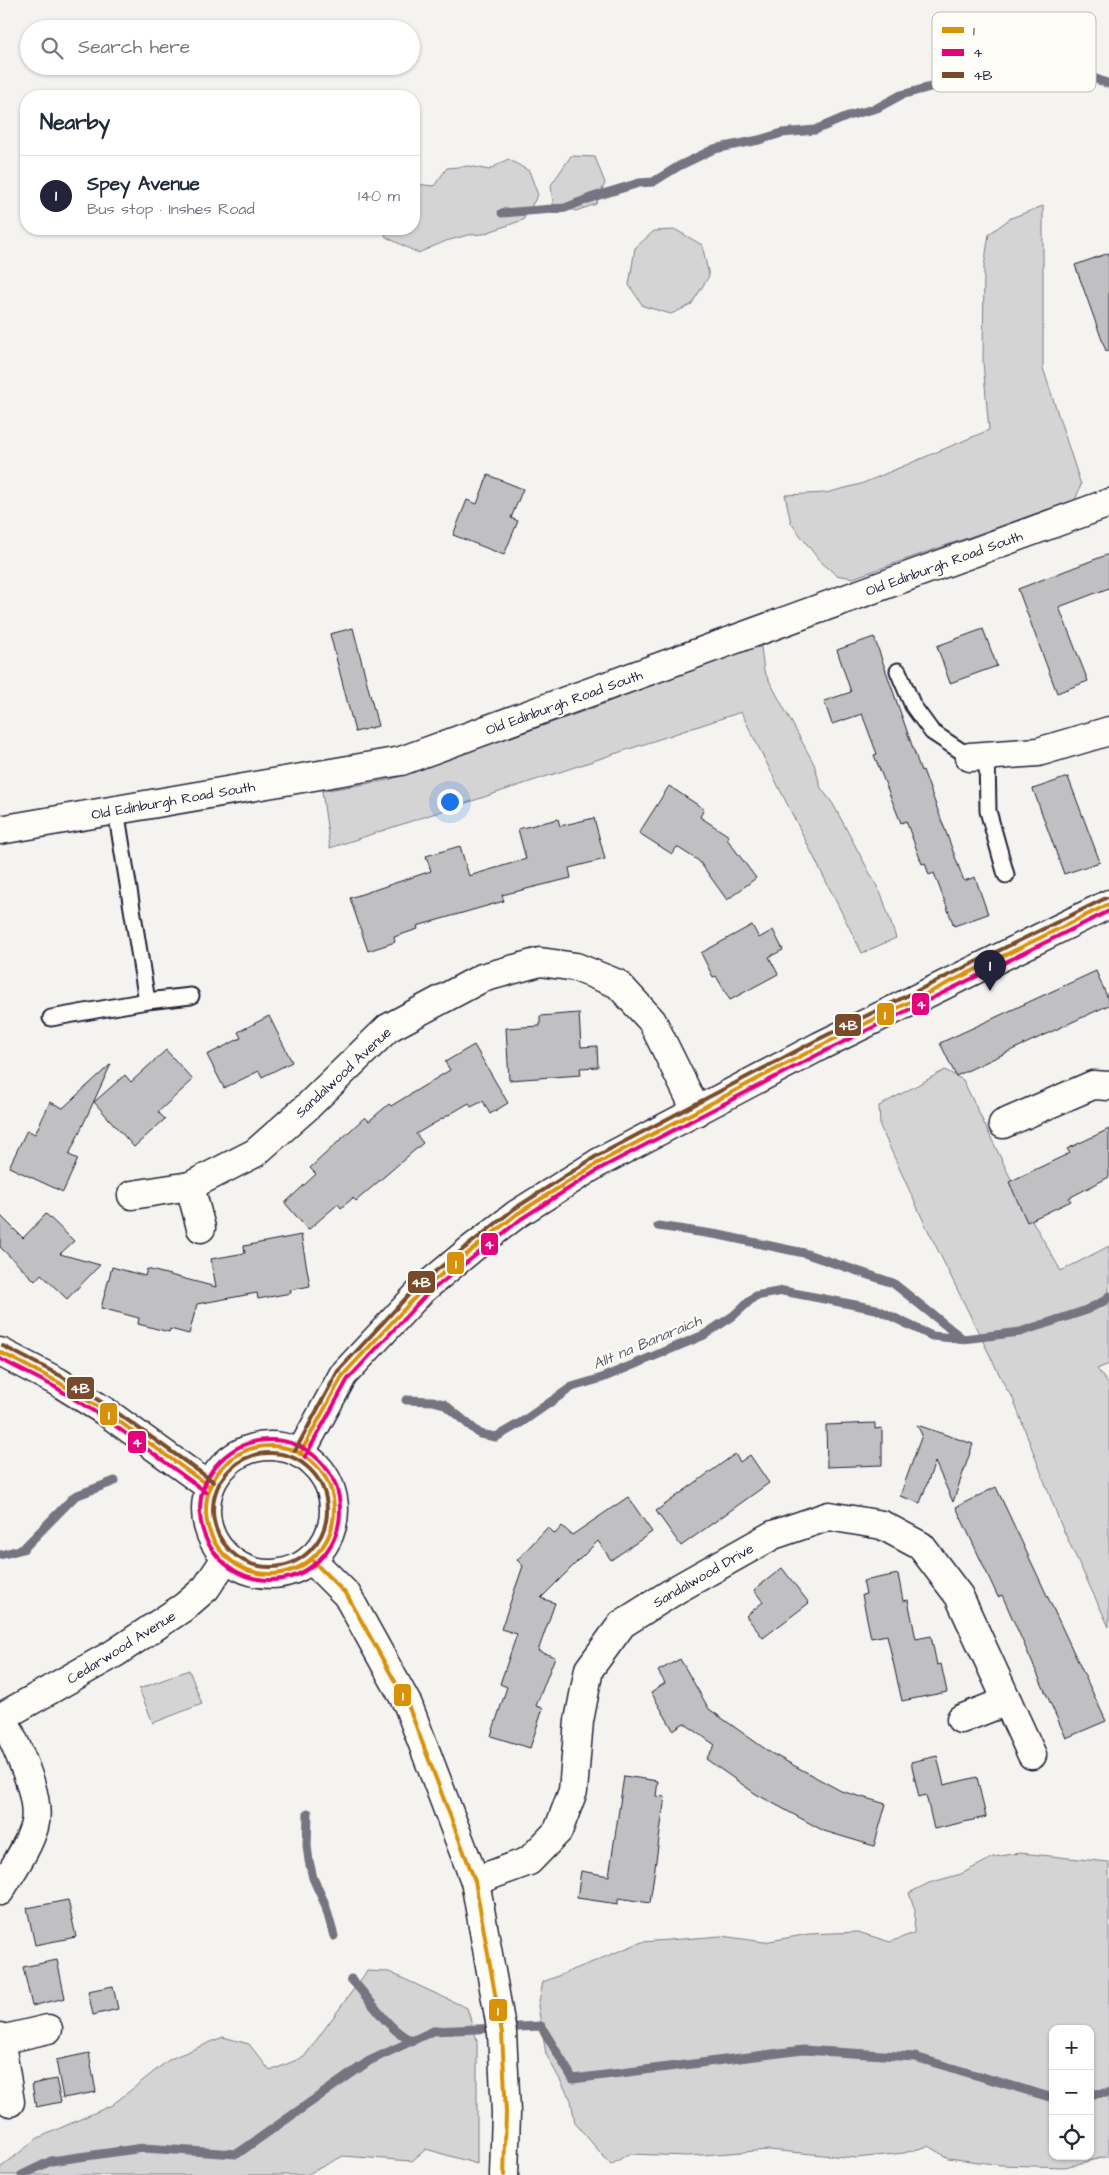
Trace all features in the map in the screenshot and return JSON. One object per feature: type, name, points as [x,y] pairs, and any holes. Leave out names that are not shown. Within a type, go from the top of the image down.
[{"type":"street","name":"Old Edinburgh Road South","points":[[0,830],[401,761],[1109,504]]},
{"type":"street","points":[[979,756],[1038,752],[1109,730]]},
{"type":"street","points":[[300,1454],[343,1375],[422,1290],[517,1214],[598,1163],[820,1046],[1109,904]]},
{"type":"street","name":"Sandalwood Avenue","points":[[132,1195],[190,1186],[255,1153],[388,1028],[482,978],[540,962],[576,967],[618,984],[652,1021],[697,1112]]},
{"type":"street","points":[[1003,1124],[1093,1085],[1109,1086]]},
{"type":"street","points":[[190,1186],[201,1228]]},
{"type":"street","points":[[0,1352],[58,1382],[106,1412],[210,1487]]},
{"type":"street","points":[[258,1447],[280,1447],[300,1454],[317,1466],[328,1483],[334,1504],[332,1524],[325,1543],[312,1559],[296,1569],[278,1574],[260,1574],[242,1568],[226,1558],[214,1543],[207,1525],[206,1506],[210,1487],[221,1469],[238,1455],[258,1447]]},
{"type":"street","name":"Sandalwood Drive","points":[[475,1880],[529,1861],[558,1832],[573,1791],[579,1721],[589,1670],[622,1624],[679,1588],[773,1535],[829,1516],[882,1524],[921,1546],[959,1596],[1032,1755]]},
{"type":"street","name":"Cedarwood Avenue","points":[[2,1718],[115,1653],[184,1608],[206,1588],[226,1558]]},
{"type":"street","points":[[312,1559],[348,1595],[408,1705],[475,1880],[502,2033],[506,2113],[504,2175]]},
{"type":"street","points":[[961,1720],[1007,1700]]},
{"type":"street","points":[[0,1891],[24,1853],[35,1825],[30,1777],[2,1718]]},
{"type":"street","points":[[10,2102],[0,2038],[48,2029]]},
{"type":"lane","points":[[898,671],[912,706],[932,732],[979,756],[988,811],[1006,876]]},
{"type":"lane","points":[[116,810],[147,1001]]},
{"type":"lane","points":[[51,1018],[147,1001],[191,996]]},
{"type":"shaded area","points":[[571,156],[595,157],[605,183],[596,204],[576,211],[553,204],[551,185]]},
{"type":"shaded area","points":[[508,159],[529,171],[538,195],[523,220],[483,234],[468,235],[446,241],[418,253],[386,237],[386,235],[420,235],[420,185],[434,186],[447,168],[469,166],[489,170]]},
{"type":"shaded area","points":[[1043,206],[1043,368],[1081,485],[1075,500],[853,578],[836,575],[819,560],[791,523],[785,495],[826,493],[861,484],[989,430],[983,362],[984,267],[989,234],[1011,218]]},
{"type":"shaded area","points":[[676,230],[702,245],[709,276],[691,305],[671,314],[643,306],[629,285],[635,248],[654,231]]},
{"type":"shaded area","points":[[746,647],[761,647],[764,671],[814,764],[821,788],[833,804],[882,896],[896,938],[862,953],[741,712],[330,848],[322,791],[389,780],[593,708]]},
{"type":"shaded area","points":[[945,1070],[963,1080],[1025,1208],[1061,1271],[1109,1246],[1109,1364],[1097,1369],[1109,1385],[1109,1627],[1061,1525],[1012,1396],[1007,1390],[923,1220],[880,1126],[879,1106]]},
{"type":"shaded area","points":[[189,1670],[202,1704],[153,1723],[139,1689]]},
{"type":"shaded area","points":[[1020,1853],[1109,1862],[1109,2156],[1094,2160],[1094,2025],[1049,2025],[1049,2160],[1093,2160],[1065,2167],[1001,2165],[948,2158],[928,2146],[904,2153],[856,2158],[769,2150],[689,2156],[628,2154],[611,2165],[575,2123],[571,2100],[546,2054],[538,2006],[543,1982],[642,1942],[722,1936],[764,1942],[809,1934],[858,1932],[890,1942],[914,1933],[915,1910],[909,1893],[929,1883],[961,1874],[994,1857]]},
{"type":"shaded area","points":[[367,1971],[389,1972],[467,2008],[477,2040],[477,2164],[426,2149],[412,2161],[343,2156],[306,2175],[0,2175],[0,2168],[38,2138],[112,2105],[170,2059],[223,2037],[249,2044],[270,2071],[304,2057]]},
{"type":"building","points":[[1109,253],[1109,350],[1106,351],[1075,265]]},
{"type":"building","points":[[488,475],[523,489],[511,518],[518,521],[504,555],[453,535],[467,500],[477,504]]},
{"type":"building","points":[[1109,554],[1109,588],[1059,607],[1088,681],[1057,693],[1018,589]]},
{"type":"building","points":[[353,628],[378,726],[355,732],[330,634]]},
{"type":"building","points":[[983,629],[997,666],[950,683],[937,646]]},
{"type":"building","points":[[874,637],[921,771],[923,770],[964,881],[975,877],[988,914],[954,926],[934,873],[929,875],[925,863],[922,864],[906,821],[901,823],[874,755],[877,754],[862,714],[832,724],[824,701],[851,692],[837,650]]},
{"type":"building","points":[[1068,777],[1100,862],[1064,874],[1033,789]]},
{"type":"building","points":[[669,786],[704,809],[700,817],[729,836],[727,839],[756,878],[727,900],[699,861],[677,847],[672,854],[639,833]]},
{"type":"building","points":[[594,818],[605,859],[569,868],[571,878],[502,895],[504,901],[417,926],[418,929],[394,937],[395,942],[368,951],[350,898],[431,871],[426,856],[460,846],[469,876],[526,859],[518,829],[558,819],[560,826]]},
{"type":"building","points":[[752,925],[759,938],[773,930],[783,950],[769,957],[778,974],[730,1000],[716,976],[713,977],[701,953]]},
{"type":"building","points":[[1096,971],[1109,1005],[956,1076],[940,1043]]},
{"type":"building","points":[[579,1013],[581,1047],[597,1046],[598,1067],[580,1068],[581,1075],[509,1080],[506,1028],[540,1026],[540,1016]]},
{"type":"building","points":[[269,1016],[292,1062],[262,1077],[259,1071],[224,1088],[207,1055],[241,1038],[238,1032]]},
{"type":"building","points":[[474,1045],[508,1103],[490,1114],[483,1101],[471,1107],[469,1103],[416,1134],[423,1143],[356,1201],[353,1198],[341,1208],[338,1204],[308,1230],[285,1203],[316,1174],[310,1168],[365,1117],[369,1121],[389,1104],[391,1106],[450,1070],[445,1062]]},
{"type":"building","points":[[166,1050],[193,1080],[158,1112],[165,1119],[134,1147],[94,1102],[125,1075],[131,1082]]},
{"type":"building","points":[[111,1064],[69,1155],[78,1159],[63,1192],[9,1167],[27,1130],[35,1134],[50,1102],[63,1108]]},
{"type":"building","points":[[1109,1129],[1109,1177],[1069,1198],[1071,1201],[1027,1222],[1009,1182],[1070,1153],[1067,1149]]},
{"type":"building","points":[[46,1214],[74,1241],[60,1254],[100,1265],[67,1299],[41,1274],[35,1281],[0,1247],[0,1215],[23,1238]]},
{"type":"building","points":[[301,1235],[310,1286],[290,1290],[291,1293],[258,1299],[257,1293],[197,1304],[189,1334],[170,1329],[169,1332],[138,1324],[139,1318],[101,1308],[112,1267],[145,1276],[147,1269],[216,1287],[211,1259],[245,1253],[244,1246]]},
{"type":"building","points":[[875,1423],[875,1429],[882,1428],[882,1465],[827,1467],[826,1425]]},
{"type":"building","points":[[917,1425],[973,1444],[953,1502],[935,1462],[920,1503],[900,1496],[922,1435]]},
{"type":"building","points":[[735,1454],[740,1462],[750,1455],[769,1483],[681,1546],[656,1511]]},
{"type":"building","points":[[996,1487],[1106,1721],[1066,1738],[1002,1595],[998,1597],[956,1507]]},
{"type":"building","points":[[628,1497],[652,1532],[611,1560],[598,1541],[541,1598],[555,1603],[538,1651],[555,1657],[536,1706],[543,1708],[530,1748],[491,1736],[507,1687],[500,1684],[517,1634],[501,1629],[523,1566],[517,1560],[548,1527],[555,1534],[562,1526],[572,1535]]},
{"type":"building","points":[[782,1568],[809,1603],[763,1638],[746,1616],[763,1602],[754,1590]]},
{"type":"building","points":[[898,1574],[903,1601],[908,1600],[916,1639],[931,1636],[937,1665],[941,1664],[947,1692],[902,1701],[887,1635],[871,1638],[862,1595],[866,1594],[863,1581]]},
{"type":"building","points":[[680,1659],[709,1709],[771,1753],[841,1791],[886,1804],[874,1846],[824,1831],[756,1794],[706,1759],[715,1745],[684,1723],[673,1730],[651,1692],[665,1683],[658,1671]]},
{"type":"building","points":[[937,1756],[944,1785],[977,1777],[986,1817],[934,1829],[926,1795],[919,1797],[911,1762]]},
{"type":"building","points":[[624,1776],[658,1781],[656,1796],[665,1797],[650,1903],[618,1898],[618,1904],[577,1898],[581,1871],[609,1876]]},
{"type":"building","points":[[68,1900],[76,1937],[35,1945],[27,1908]]},
{"type":"building","points":[[57,1960],[65,1998],[32,2006],[23,1967]]},
{"type":"building","points":[[113,1986],[118,2009],[93,2015],[88,1991]]},
{"type":"building","points":[[89,2053],[96,2092],[63,2098],[56,2060]]},
{"type":"building","points":[[56,2079],[61,2102],[36,2107],[32,2084]]},
{"type":"waterway","points":[[1096,79],[1109,84]]},
{"type":"waterway","points":[[502,213],[565,208],[639,183],[653,182],[679,166],[714,149],[759,140],[782,133],[815,130],[848,116],[877,108],[901,95],[932,87]]},
{"type":"waterway","points":[[658,1226],[719,1235],[804,1253],[893,1283],[963,1339]]},
{"type":"waterway","name":"Allt na Banaraich","points":[[406,1400],[433,1401],[444,1404],[480,1434],[496,1437],[522,1422],[572,1387],[602,1378],[704,1335],[733,1316],[755,1296],[783,1291],[876,1309],[932,1336],[963,1339],[1020,1332],[1084,1311],[1106,1300],[1109,1296]]},
{"type":"waterway","name":"Allt na Banaraich","points":[[0,1555],[23,1549],[75,1496],[115,1481]]},
{"type":"waterway","points":[[308,1813],[307,1846],[309,1861],[313,1878],[325,1904],[334,1936]]},
{"type":"waterway","points":[[351,1979],[394,2029],[412,2041]]},
{"type":"waterway","points":[[22,2175],[51,2161],[143,2148],[237,2154],[369,2061],[433,2031],[541,2026],[573,2079],[803,2050],[915,2057],[1049,2097]]},
{"type":"waterway","points":[[1094,2094],[1109,2093]]},
{"type":"transit line","name":"4B","points":[[295,1451],[338,1371],[418,1285],[514,1209],[595,1157],[817,1040],[1106,898]]},
{"type":"transit line","name":"1","points":[[300,1454],[343,1375],[422,1290],[517,1214],[598,1163],[820,1046],[1109,904]]},
{"type":"transit line","name":"4","points":[[305,1457],[348,1379],[426,1295],[521,1219],[601,1168],[823,1052],[1109,911]]},
{"type":"transit line","name":"4B","points":[[3,1346],[61,1376],[109,1407],[214,1482]]},
{"type":"transit line","name":"1","points":[[0,1352],[58,1382],[106,1412],[210,1487]]},
{"type":"transit line","name":"4","points":[[0,1359],[55,1387],[103,1417],[206,1492]]},
{"type":"transit line","name":"4","points":[[270,1440],[284,1441],[297,1445],[319,1461],[335,1483],[339,1496],[340,1510],[339,1524],[335,1537],[319,1559],[297,1575],[284,1579],[270,1580],[256,1579],[243,1575],[221,1559],[205,1537],[201,1524],[200,1510],[201,1496],[205,1483],[221,1461],[243,1445],[256,1441],[270,1440]]},
{"type":"transit line","name":"1","points":[[270,1446],[294,1451],[315,1465],[329,1486],[334,1510],[329,1534],[315,1555],[294,1569],[270,1574],[246,1569],[225,1555],[211,1534],[206,1510],[211,1486],[225,1465],[246,1451],[270,1446]]},
{"type":"transit line","name":"4B","points":[[270,1453],[292,1457],[311,1469],[323,1488],[327,1510],[323,1532],[311,1551],[292,1563],[270,1567],[248,1563],[229,1551],[217,1532],[213,1510],[217,1488],[229,1469],[248,1457],[270,1453]]},
{"type":"transit line","name":"1","points":[[311,1559],[347,1595],[408,1705],[475,1881],[502,2033],[506,2113],[504,2175]]},
{"type":"place","name":"Spey Avenue","points":[[990,991]]}]
